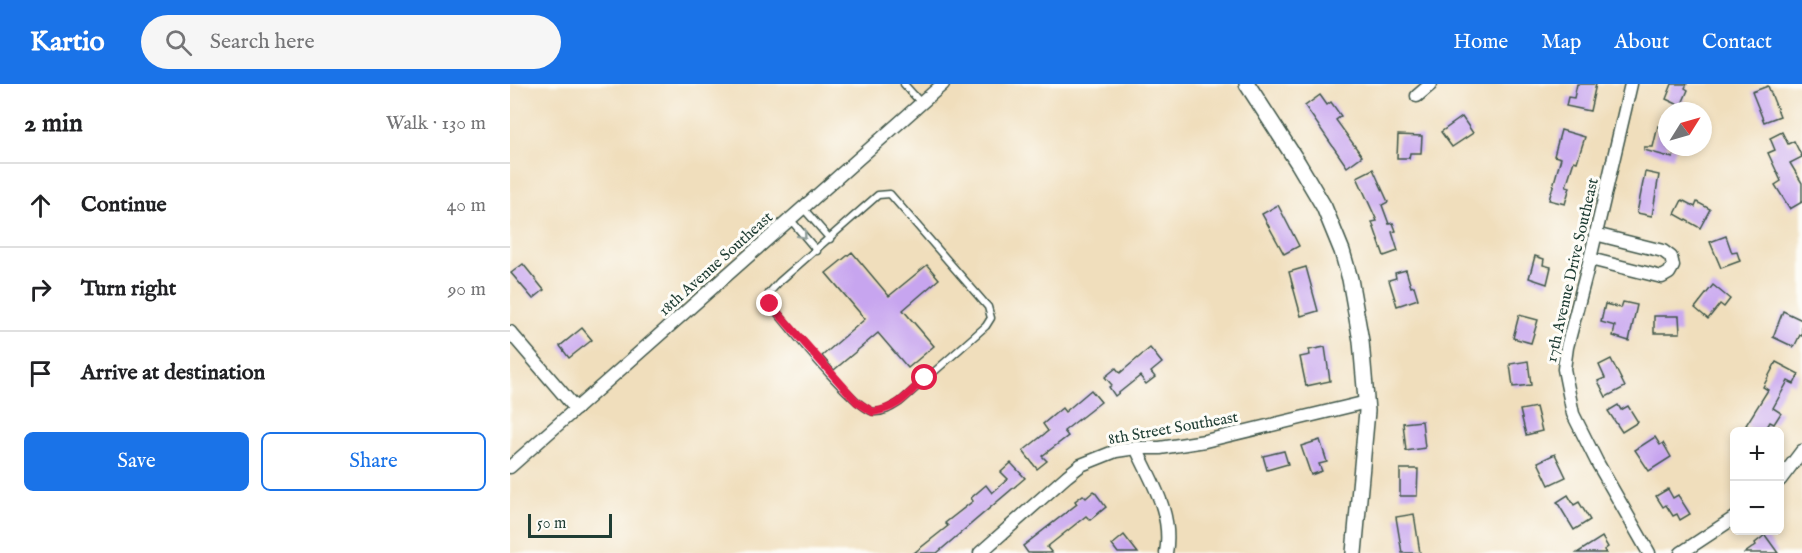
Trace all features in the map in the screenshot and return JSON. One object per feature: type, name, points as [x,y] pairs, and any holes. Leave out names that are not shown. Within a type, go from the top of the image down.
[{"type":"street","name":"18th Avenue Southeast","points":[[510,467],[943,84]]},
{"type":"street","points":[[1246,84],[1299,163],[1324,207],[1333,226],[1357,309],[1367,402],[1365,450],[1354,553]]},
{"type":"street","points":[[1417,96],[1431,84]]},
{"type":"street","name":"17th Avenue Drive Southeast","points":[[1631,84],[1567,347],[1564,369],[1573,414],[1649,553]]},
{"type":"street","points":[[1590,259],[1662,277],[1669,273],[1673,266],[1671,257],[1663,251],[1595,234]]},
{"type":"street","points":[[510,332],[576,409]]},
{"type":"street","name":"8th Street Southeast","points":[[980,553],[1081,465],[1116,451],[1160,448],[1205,441],[1367,402]]},
{"type":"street","points":[[1136,448],[1167,519],[1166,553]]},
{"type":"street","points":[[1784,474],[1802,451]]},
{"type":"street","points":[[1681,553],[1730,521]]},
{"type":"lane","points":[[904,84],[922,103]]},
{"type":"lane","points":[[890,194],[988,307],[991,318],[986,326],[900,402],[888,410],[873,412],[857,402],[770,304],[769,294],[779,282],[817,251],[878,195],[890,194]]},
{"type":"lane","points":[[802,207],[830,239]]},
{"type":"lane","points":[[789,219],[817,251]]},
{"type":"building","points":[[1577,84],[1596,84],[1590,111],[1566,106],[1568,97],[1574,98]]},
{"type":"building","points":[[1672,84],[1687,84],[1685,88],[1688,90],[1683,102],[1672,102],[1666,99]]},
{"type":"building","points":[[1768,86],[1780,116],[1764,122],[1752,92]]},
{"type":"building","points":[[1320,95],[1327,105],[1331,102],[1341,116],[1336,120],[1362,156],[1347,167],[1305,106]]},
{"type":"building","points":[[1462,117],[1473,133],[1452,147],[1441,132]]},
{"type":"building","points":[[1658,126],[1658,154],[1644,150],[1644,147],[1653,147]]},
{"type":"building","points":[[1561,130],[1585,137],[1566,186],[1570,187],[1565,204],[1549,200],[1561,158],[1554,156]]},
{"type":"building","points":[[1782,132],[1788,144],[1794,141],[1802,157],[1790,163],[1802,183],[1802,202],[1790,209],[1775,185],[1781,181],[1768,153],[1775,150],[1770,138]]},
{"type":"building","points":[[1398,135],[1422,136],[1421,153],[1410,153],[1409,158],[1397,158]]},
{"type":"building","points":[[1373,169],[1388,202],[1382,205],[1389,224],[1393,223],[1396,231],[1392,232],[1398,251],[1384,256],[1372,222],[1377,221],[1357,177]]},
{"type":"building","points":[[1645,172],[1659,175],[1652,216],[1637,213]]},
{"type":"building","points":[[1682,200],[1695,207],[1697,202],[1710,209],[1700,228],[1675,214]]},
{"type":"building","points":[[1278,205],[1299,246],[1284,254],[1262,214]]},
{"type":"building","points":[[1726,236],[1732,253],[1737,252],[1740,261],[1721,268],[1710,242]]},
{"type":"building","points":[[852,252],[889,296],[927,265],[939,279],[903,310],[934,346],[908,368],[878,333],[834,370],[822,356],[865,319],[826,273]]},
{"type":"building","points":[[1535,256],[1544,259],[1543,265],[1551,267],[1547,284],[1529,278]]},
{"type":"building","points":[[523,264],[544,290],[533,299],[511,273]]},
{"type":"building","points":[[1306,267],[1318,311],[1301,316],[1289,272]]},
{"type":"building","points":[[1406,270],[1411,287],[1414,286],[1418,299],[1397,306],[1389,280],[1396,278],[1395,273]]},
{"type":"building","points":[[1713,285],[1730,299],[1724,307],[1720,304],[1708,319],[1695,308]]},
{"type":"building","points":[[1623,302],[1637,305],[1629,341],[1613,336],[1615,326],[1601,322],[1605,304],[1621,308]]},
{"type":"building","points":[[1783,311],[1802,320],[1802,336],[1800,335],[1794,347],[1773,337]]},
{"type":"building","points":[[1519,315],[1538,320],[1531,343],[1513,338]]},
{"type":"building","points":[[1654,316],[1679,316],[1680,333],[1654,333]]},
{"type":"building","points":[[582,328],[592,340],[569,358],[560,346]]},
{"type":"building","points":[[1325,347],[1330,381],[1306,386],[1300,357],[1310,355],[1309,350]]},
{"type":"building","points":[[1150,348],[1162,363],[1151,372],[1155,377],[1146,384],[1140,376],[1115,396],[1109,387],[1112,385],[1105,377],[1116,368],[1120,373]]},
{"type":"building","points":[[1611,359],[1625,387],[1606,397],[1598,381],[1605,378],[1599,365]]},
{"type":"building","points":[[1528,361],[1531,385],[1513,387],[1510,364]]},
{"type":"building","points":[[1776,362],[1799,374],[1794,384],[1788,381],[1773,408],[1781,413],[1774,424],[1770,422],[1767,427],[1749,427],[1746,425],[1768,390],[1763,387]]},
{"type":"building","points":[[1091,390],[1101,402],[1064,431],[1068,436],[1042,456],[1047,461],[1037,469],[1023,451],[1048,431],[1043,424],[1062,408],[1065,412]]},
{"type":"building","points":[[1618,405],[1621,410],[1628,406],[1638,422],[1622,432],[1608,411]]},
{"type":"building","points":[[1536,407],[1542,431],[1526,435],[1520,410]]},
{"type":"building","points":[[1422,421],[1425,448],[1406,451],[1403,423]]},
{"type":"building","points":[[1655,437],[1660,445],[1663,443],[1671,457],[1649,471],[1635,450]]},
{"type":"building","points":[[1320,440],[1327,462],[1319,464],[1322,471],[1311,475],[1301,446]]},
{"type":"building","points":[[1284,451],[1288,464],[1267,470],[1263,456]]},
{"type":"building","points":[[1555,454],[1566,477],[1549,485],[1538,462]]},
{"type":"building","points":[[1011,463],[1025,478],[937,553],[914,553],[948,526],[945,523],[973,501],[971,498],[986,485],[992,493],[1008,479],[1001,472]]},
{"type":"building","points":[[1400,469],[1418,469],[1417,496],[1400,496]]},
{"type":"building","points":[[1668,489],[1673,498],[1678,495],[1690,514],[1680,520],[1677,514],[1673,516],[1666,505],[1663,507],[1656,496]]},
{"type":"building","points":[[1094,491],[1106,507],[1090,520],[1086,516],[1047,547],[1052,553],[1028,553],[1023,546],[1077,504],[1075,501],[1083,495],[1086,498]]},
{"type":"building","points":[[1568,495],[1574,505],[1579,502],[1590,520],[1574,530],[1557,502]]},
{"type":"building","points":[[1414,514],[1420,553],[1402,553],[1396,517]]},
{"type":"building","points":[[1124,535],[1138,553],[1118,553],[1112,545]]},
{"type":"building","points":[[1765,535],[1778,553],[1745,553],[1756,545],[1755,543]]},
{"type":"building","points":[[1602,537],[1608,547],[1604,550],[1606,553],[1577,553]]},
{"type":"route","points":[[770,304],[857,402],[873,412],[888,410],[925,378]]}]
